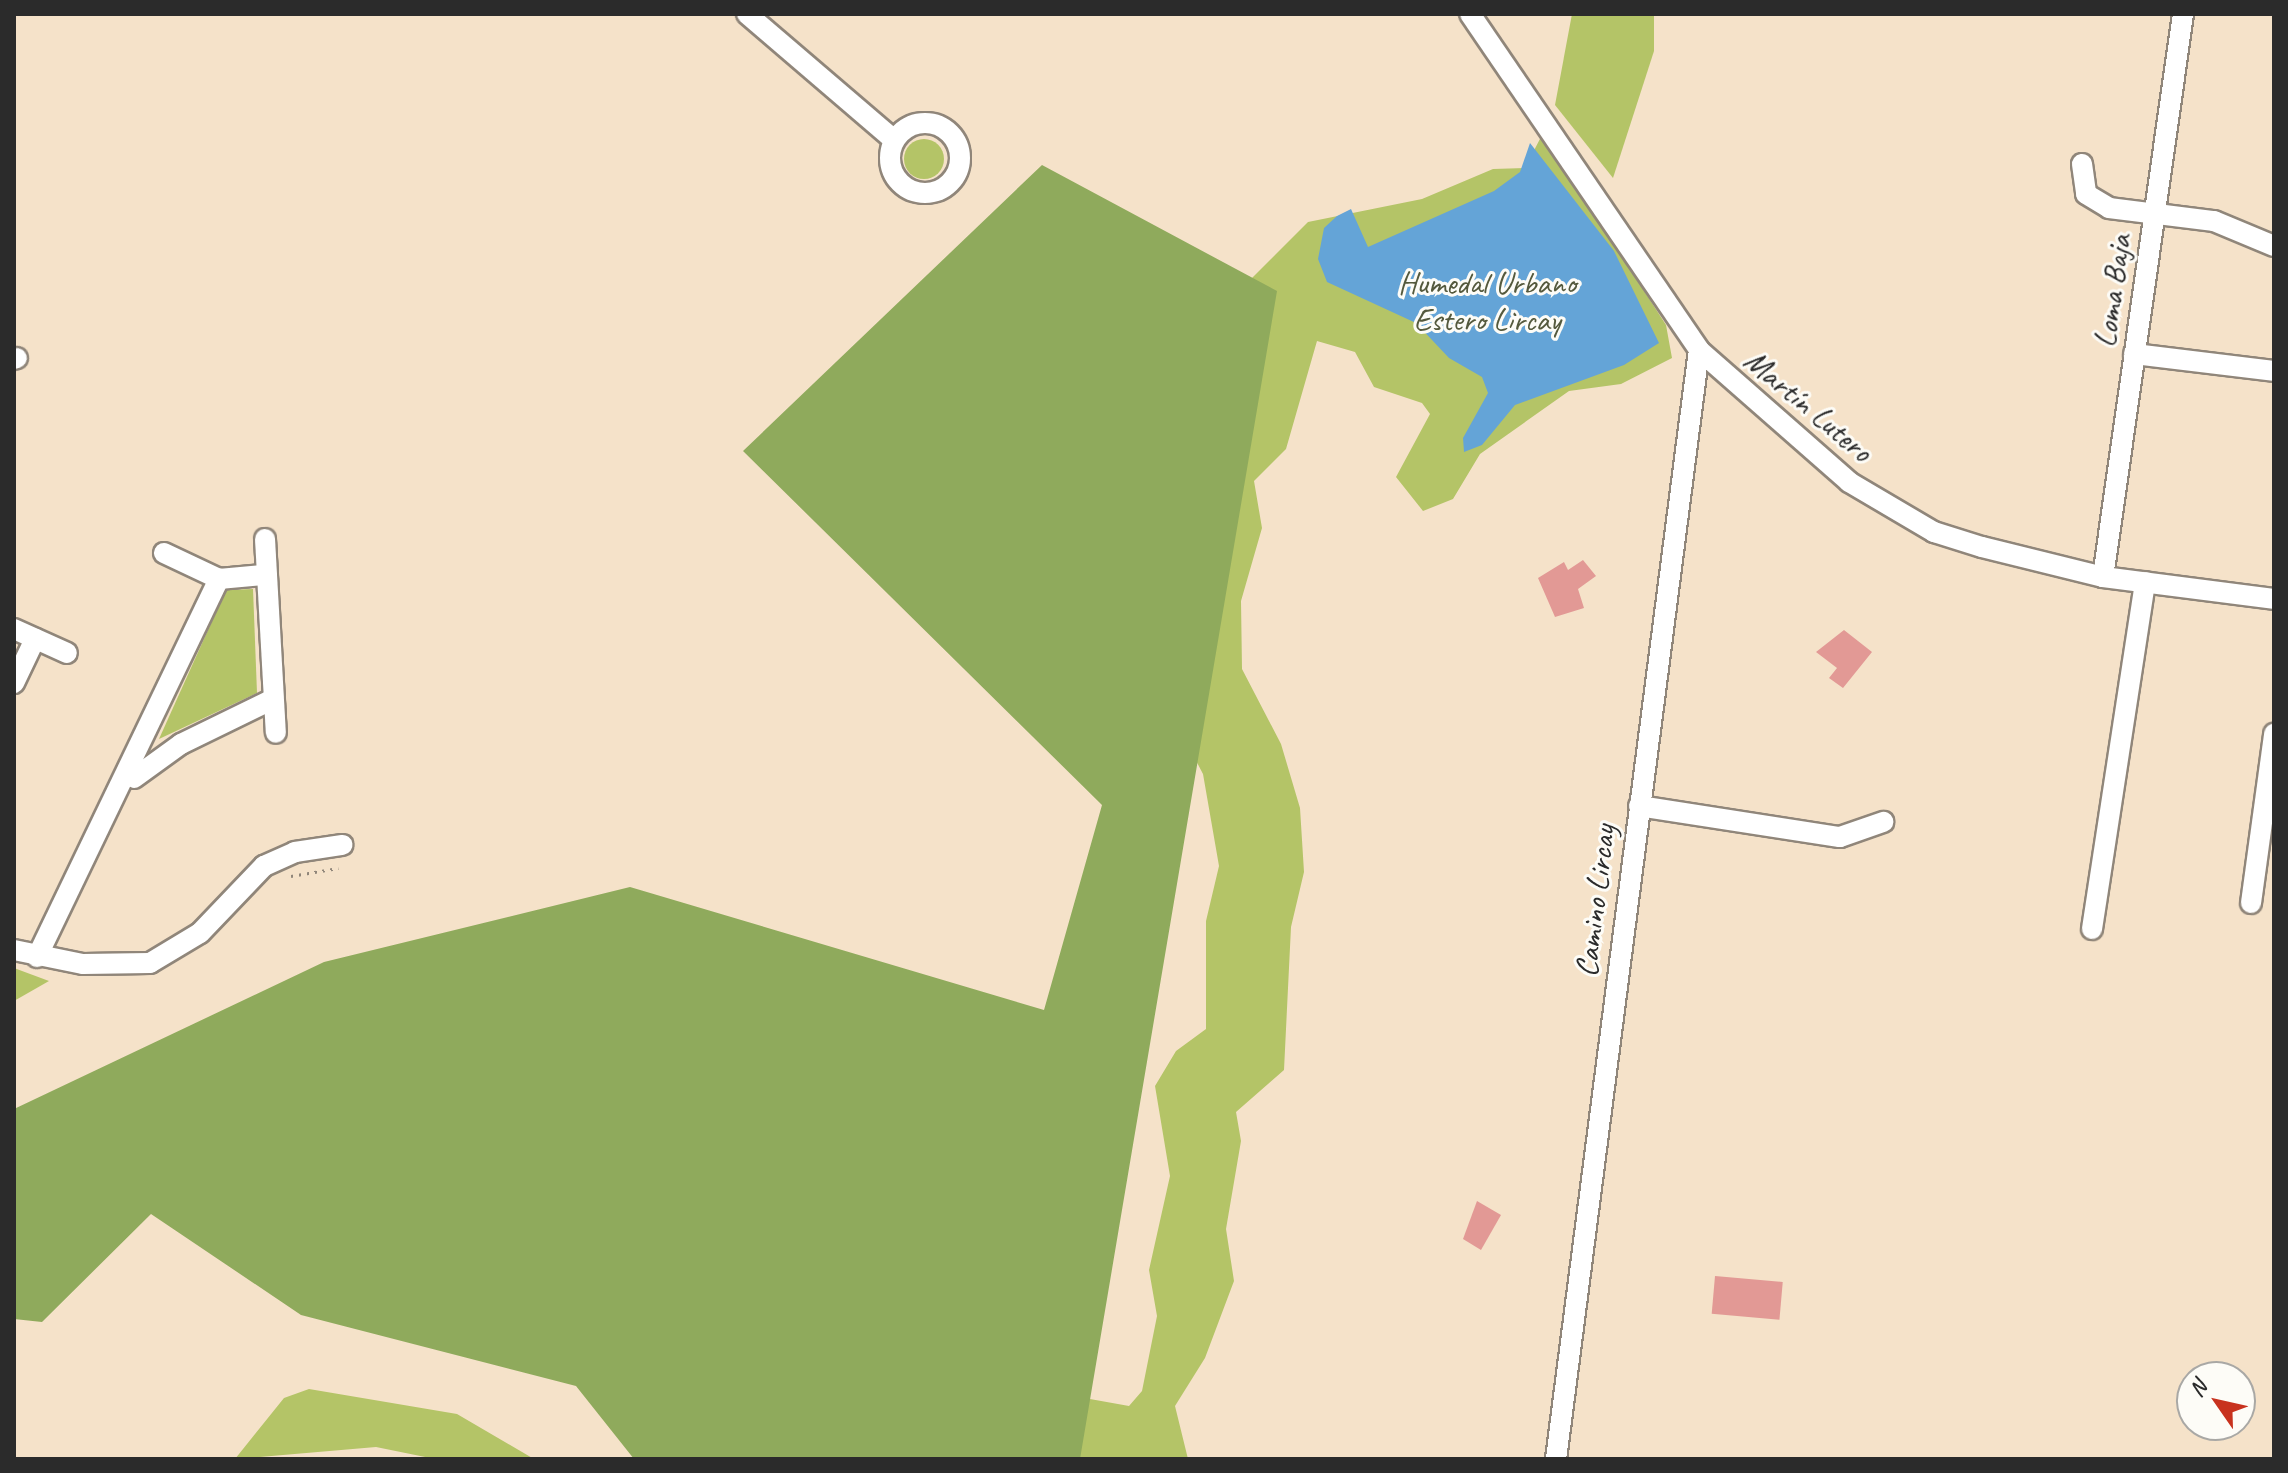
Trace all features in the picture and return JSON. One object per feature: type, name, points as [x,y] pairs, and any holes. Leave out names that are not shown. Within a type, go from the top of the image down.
[{"type":"street","points":[[747,14],[893,139]]},
{"type":"street","name":"Martín Lutero","points":[[1470,14],[1699,350],[1787,434],[1905,516],[1982,547],[2103,577],[2274,599]]},
{"type":"street","name":"Loma Baja","points":[[2103,577],[2183,14]]},
{"type":"street","points":[[2082,164],[2080,184],[2096,202],[2155,214],[2214,221],[2274,246]]},
{"type":"street","name":"Camino Lircay","points":[[1556,1459],[1699,350]]},
{"type":"street","points":[[2134,354],[2274,371]]},
{"type":"street","points":[[265,539],[263,575],[269,701],[276,733]]},
{"type":"street","points":[[164,553],[219,579],[263,575]]},
{"type":"street","points":[[37,957],[125,787],[219,579]]},
{"type":"street","points":[[2092,929],[2145,582]]},
{"type":"street","points":[[14,629],[67,653]]},
{"type":"street","points":[[14,683],[35,639]]},
{"type":"street","points":[[125,787],[181,744],[269,701]]},
{"type":"street","points":[[2251,903],[2274,734]]},
{"type":"street","points":[[1639,806],[1840,837],[1883,822]]},
{"type":"street","points":[[14,950],[37,957],[150,963],[200,933],[264,866],[295,852],[342,845]]},
{"type":"green space","name":"Humedal Urbano Estero Lircay","points":[[1572,14],[1654,14],[1654,51],[1613,178],[1555,105]]},
{"type":"green space","name":"Humedal Urbano Estero Lircay","points":[[1543,133],[1666,325],[1672,358],[1621,384],[1569,391],[1480,454],[1453,499],[1423,511],[1396,477],[1430,414],[1422,403],[1374,387],[1355,352],[1317,341],[1286,449],[1254,481],[1262,528],[1241,601],[1242,669],[1281,744],[1300,808],[1304,872],[1291,927],[1284,1070],[1236,1112],[1241,1141],[1226,1229],[1234,1281],[1205,1358],[1175,1406],[1188,1459],[1015,1459],[1090,1399],[1129,1406],[1142,1391],[1157,1316],[1149,1270],[1170,1176],[1155,1086],[1176,1051],[1206,1029],[1206,921],[1219,866],[1203,774],[1159,690],[1246,284],[1308,222],[1422,199],[1493,169],[1525,168]]},
{"type":"green space","points":[[924,139],[938,145],[944,159],[938,173],[924,179],[910,173],[904,159],[910,145]]},
{"type":"green space","points":[[1042,165],[1277,291],[1080,1459],[634,1459],[576,1386],[301,1315],[151,1214],[42,1322],[14,1319],[14,1109],[324,962],[630,887],[1044,1010],[1102,805],[743,451]]},
{"type":"green space","points":[[253,589],[257,693],[159,739],[226,590]]},
{"type":"green space","points":[[14,968],[49,981],[14,1001]]},
{"type":"green space","points":[[309,1389],[457,1414],[534,1459],[435,1459],[376,1447],[235,1459],[284,1398]]},
{"type":"water","points":[[1530,143],[1614,251],[1659,343],[1624,365],[1515,405],[1482,445],[1464,452],[1463,438],[1488,393],[1482,377],[1449,358],[1416,323],[1327,282],[1318,259],[1324,228],[1351,209],[1368,247],[1494,191],[1520,172]]},
{"type":"building","points":[[1583,560],[1596,576],[1578,589],[1584,608],[1555,617],[1538,578],[1564,562],[1568,570]]},
{"type":"building","points":[[1844,630],[1872,652],[1843,688],[1829,678],[1837,668],[1816,652]]},
{"type":"building","points":[[1477,1201],[1501,1215],[1481,1250],[1463,1239]]},
{"type":"building","points":[[1715,1276],[1783,1282],[1779,1320],[1712,1314]]}]
